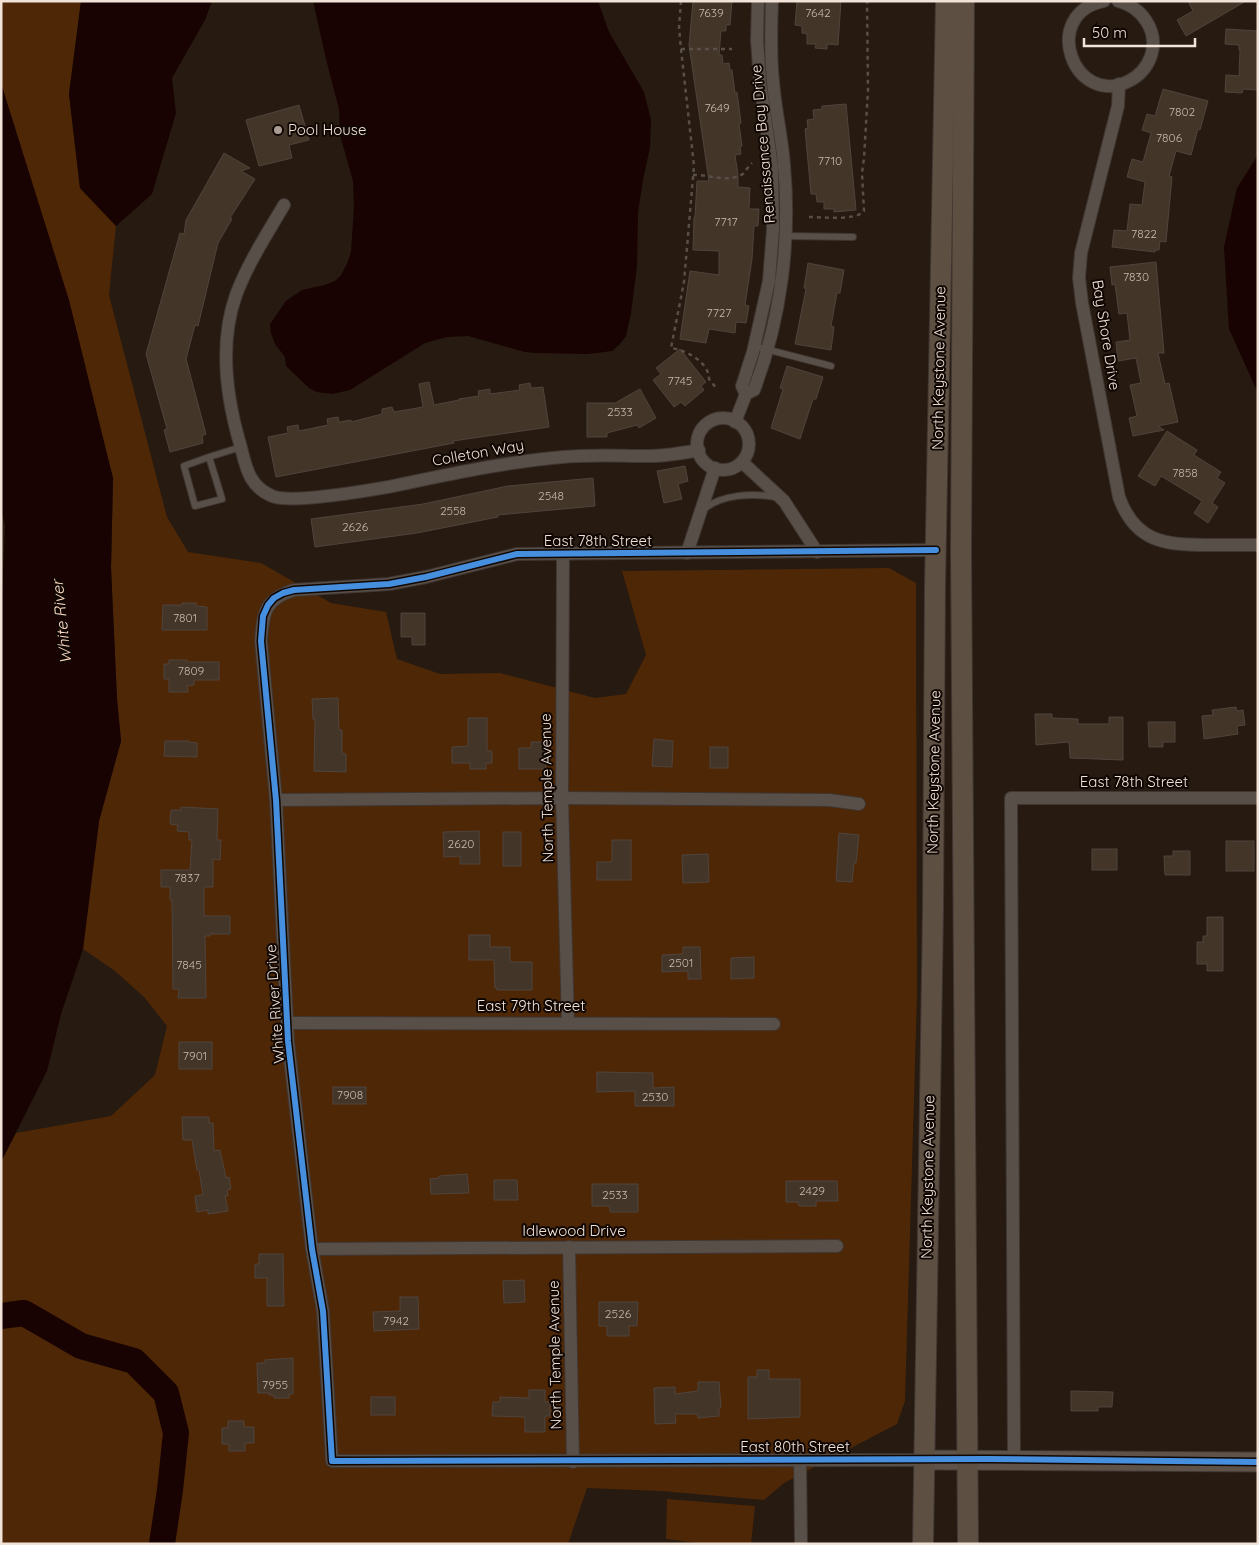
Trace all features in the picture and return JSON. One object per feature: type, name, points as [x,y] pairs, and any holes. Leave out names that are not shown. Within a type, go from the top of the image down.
[{"type":"main road","name":"North Keystone Avenue","points":[[946,1],[949,550],[968,1460],[968,1544]]},
{"type":"main road","name":"North Keystone Avenue","points":[[923,1544],[933,910],[949,550],[964,1]]},
{"type":"street","name":"Renaissance Bay Drive","points":[[746,394],[742,386],[754,346],[769,281],[773,236],[772,167],[760,82],[757,40],[758,1]]},
{"type":"street","name":"Renaissance Bay Drive","points":[[735,422],[746,394],[754,390],[768,349],[782,279],[786,236],[784,165],[773,82],[770,39],[772,1]]},
{"type":"street","points":[[1104,1],[1087,8],[1076,18],[1070,32],[1069,52],[1075,66],[1085,77],[1099,84],[1119,84],[1131,80],[1142,72],[1152,54],[1151,28],[1144,17],[1135,8],[1118,1]]},
{"type":"street","name":"Bay Shore Drive","points":[[1119,84],[1118,106],[1084,241],[1079,278],[1118,497],[1124,511],[1137,527],[1162,542],[1176,545],[1258,545]]},
{"type":"street","points":[[241,447],[231,410],[225,358],[229,320],[245,275],[284,205]]},
{"type":"street","points":[[721,418],[735,422],[746,432],[749,442],[748,450],[742,462],[727,470],[715,468],[703,460],[699,450],[698,438],[701,431],[709,423],[721,418]]},
{"type":"street","name":"Colleton Way","points":[[241,447],[251,480],[265,493],[277,498],[304,498],[367,490],[491,466],[539,459],[588,456],[656,456],[699,450]]},
{"type":"street","points":[[742,462],[782,499],[817,552]]},
{"type":"street","points":[[687,553],[715,468]]},
{"type":"street","name":"East 78th Street","points":[[268,605],[274,598],[294,590],[389,584],[426,577],[512,555],[949,550]]},
{"type":"street","name":"North Temple Avenue","points":[[563,554],[562,798],[568,1022]]},
{"type":"street","name":"White River Drive","points":[[268,605],[263,616],[261,641],[276,800],[287,1023],[312,1249],[323,1311],[332,1461]]},
{"type":"street","points":[[276,800],[562,798],[829,800],[859,804]]},
{"type":"street","name":"East 78th Street","points":[[1014,1459],[1011,798],[1258,798]]},
{"type":"street","name":"East 79th Street","points":[[287,1023],[568,1022],[774,1024]]},
{"type":"street","name":"Idlewood Drive","points":[[312,1249],[837,1246]]},
{"type":"street","name":"North Temple Avenue","points":[[569,1247],[573,1462]]},
{"type":"street","points":[[800,1459],[801,1544]]},
{"type":"street","name":"East 80th Street","points":[[332,1461],[573,1462],[1014,1459],[1258,1462]]},
{"type":"lane","points":[[773,236],[853,237]]},
{"type":"lane","points":[[754,346],[831,366]]},
{"type":"lane","points":[[209,457],[222,499],[196,506],[184,466],[209,457],[241,447]]},
{"type":"lane","points":[[700,513],[707,507],[737,497],[758,495],[782,499]]},
{"type":"path","points":[[681,1],[681,49],[694,166],[684,282],[672,348],[680,349],[692,355],[702,364],[709,374],[709,379],[717,389]]},
{"type":"path","points":[[809,217],[853,217],[861,215],[864,211],[862,173],[868,90],[868,1]]},
{"type":"path","points":[[681,49],[732,49]]},
{"type":"path","points":[[693,175],[722,178],[732,177],[743,174],[752,163]]},
{"type":"shaded area","points":[[1,1],[81,1],[69,94],[80,188],[116,226],[109,295],[167,517],[188,552],[261,563],[331,603],[386,612],[397,659],[440,674],[500,673],[595,698],[626,694],[646,655],[622,571],[889,568],[916,583],[917,997],[905,1401],[897,1424],[784,1483],[764,1500],[661,1491],[587,1488],[568,1544],[1,1544],[1,1162],[16,1133],[111,1116],[155,1075],[167,1026],[144,997],[115,971],[83,949],[99,821],[121,741],[117,699],[111,568],[113,478],[1,83]]},
{"type":"shaded area","points":[[667,1499],[755,1506],[751,1544],[705,1544],[666,1539]]},
{"type":"water","points":[[81,1],[212,1],[205,20],[172,78],[176,113],[152,194],[116,226],[80,188],[69,94]]},
{"type":"water","points":[[313,1],[598,1],[609,32],[644,92],[651,120],[650,147],[638,212],[637,266],[631,313],[626,336],[612,351],[588,354],[536,353],[525,352],[468,336],[447,337],[425,343],[350,390],[332,394],[317,392],[309,388],[286,366],[285,357],[275,344],[270,324],[286,301],[302,290],[335,281],[341,275],[351,252],[354,207],[353,181],[340,135],[339,109]]},
{"type":"water","name":"White River","points":[[1,83],[69,300],[113,478],[111,568],[117,699],[121,741],[99,821],[83,949],[61,1014],[47,1071],[1,1162],[1,621],[5,525],[1,510]]},
{"type":"water","points":[[1258,155],[1258,393],[1229,329],[1224,247],[1237,188]]},
{"type":"building","points":[[693,1],[732,1],[730,25],[726,25],[726,31],[721,31],[719,55],[722,55],[723,64],[729,63],[730,70],[732,70],[735,93],[737,92],[742,146],[740,147],[741,154],[735,155],[738,187],[750,188],[749,209],[759,209],[758,226],[754,226],[752,259],[745,305],[749,306],[746,323],[736,322],[735,333],[709,329],[706,343],[680,339],[690,271],[719,275],[719,251],[693,250],[697,181],[709,181],[689,45]]},
{"type":"building","points":[[797,1],[841,1],[838,45],[827,44],[827,49],[815,48],[816,44],[807,44],[807,34],[802,33],[802,26],[795,25]]},
{"type":"building","points":[[1188,1],[1246,1],[1186,36],[1177,20],[1193,11]]},
{"type":"building","points":[[1226,29],[1258,31],[1258,90],[1243,89],[1242,93],[1225,92],[1226,75],[1239,76],[1240,50],[1239,45],[1225,44]]},
{"type":"building","points":[[1163,89],[1208,101],[1191,155],[1176,151],[1169,176],[1172,177],[1166,242],[1160,241],[1159,250],[1155,250],[1155,252],[1112,247],[1114,230],[1127,231],[1130,204],[1142,205],[1145,182],[1127,177],[1132,159],[1143,162],[1151,133],[1142,130],[1147,114],[1155,116]]},
{"type":"building","points":[[846,104],[856,210],[834,212],[834,209],[824,209],[824,202],[817,202],[816,194],[811,194],[805,129],[808,128],[807,120],[814,119],[813,110],[822,109],[822,106]]},
{"type":"building","name":"Pool House","points":[[299,105],[309,140],[289,145],[292,158],[259,166],[246,120]]},
{"type":"building","points":[[224,153],[250,168],[241,171],[255,179],[230,218],[232,219],[218,243],[198,326],[195,325],[186,359],[206,434],[202,436],[203,443],[170,452],[164,430],[167,429],[146,354],[180,233],[184,234],[186,220]]},
{"type":"building","points":[[1156,262],[1164,353],[1158,353],[1165,384],[1169,383],[1178,422],[1158,426],[1164,430],[1133,436],[1129,418],[1137,416],[1130,385],[1141,383],[1136,358],[1118,361],[1116,342],[1130,340],[1127,313],[1119,314],[1115,284],[1112,285],[1110,267]]},
{"type":"building","points":[[808,263],[844,270],[840,293],[837,293],[831,326],[834,327],[831,350],[795,344],[806,289],[804,288]]},
{"type":"building","points":[[680,349],[706,382],[701,386],[704,390],[685,406],[681,402],[674,407],[653,380],[661,374],[656,368]]},
{"type":"building","points":[[787,366],[823,377],[816,399],[813,399],[800,439],[771,428],[783,389],[780,388]]},
{"type":"building","points":[[429,382],[434,405],[479,396],[478,391],[490,389],[490,394],[520,390],[519,385],[530,383],[531,388],[543,387],[549,427],[453,441],[454,443],[276,477],[268,437],[288,433],[287,427],[298,425],[299,431],[328,425],[327,419],[338,417],[339,422],[351,420],[351,422],[382,414],[382,409],[392,407],[394,412],[423,407],[419,384]]},
{"type":"building","points":[[640,389],[656,418],[639,428],[637,425],[607,433],[607,437],[587,437],[587,403],[615,403]]},
{"type":"building","points":[[1167,431],[1197,450],[1194,455],[1221,472],[1217,478],[1225,483],[1212,503],[1218,507],[1208,523],[1194,513],[1202,501],[1161,476],[1155,486],[1138,476]]},
{"type":"building","points":[[685,466],[688,481],[678,484],[682,499],[664,503],[657,471]]},
{"type":"building","points":[[593,478],[595,506],[498,515],[498,517],[417,533],[315,547],[311,519],[423,504],[508,486]]},
{"type":"building","points":[[182,603],[196,603],[196,606],[207,607],[207,630],[162,630],[163,605],[182,605]]},
{"type":"building","points":[[401,613],[425,613],[425,645],[412,645],[412,637],[401,637]]},
{"type":"building","points":[[169,660],[219,662],[219,680],[194,680],[194,685],[187,686],[188,692],[169,692],[169,679],[164,679],[164,664],[169,664]]},
{"type":"building","points":[[338,698],[339,730],[342,730],[342,754],[346,754],[346,772],[314,771],[315,719],[313,719],[312,699]]},
{"type":"building","points":[[1236,707],[1237,711],[1243,710],[1245,725],[1237,726],[1238,734],[1204,739],[1202,716],[1213,715],[1212,710]]},
{"type":"building","points":[[1035,714],[1052,714],[1052,718],[1078,719],[1078,724],[1109,724],[1109,717],[1123,717],[1123,760],[1070,758],[1069,742],[1036,745]]},
{"type":"building","points":[[468,718],[487,718],[487,751],[492,751],[492,763],[486,763],[486,769],[470,769],[470,763],[452,763],[452,747],[468,746]]},
{"type":"building","points":[[1148,722],[1175,722],[1175,742],[1163,742],[1163,747],[1149,747]]},
{"type":"building","points":[[654,739],[673,741],[672,767],[652,766]]},
{"type":"building","points":[[165,741],[197,743],[197,757],[164,756]]},
{"type":"building","points":[[531,742],[546,742],[546,769],[519,769],[519,748],[531,748]]},
{"type":"building","points":[[710,747],[728,747],[728,768],[710,768]]},
{"type":"building","points":[[181,807],[218,809],[217,840],[221,840],[220,860],[213,859],[213,887],[204,887],[204,916],[230,916],[230,934],[210,934],[210,936],[205,936],[206,998],[178,998],[179,989],[173,989],[172,900],[170,900],[170,887],[161,887],[161,870],[190,870],[192,840],[189,840],[189,832],[177,831],[178,825],[170,824],[171,810],[181,810]]},
{"type":"building","points":[[479,831],[480,864],[460,864],[460,856],[444,857],[443,832]]},
{"type":"building","points":[[503,832],[521,832],[521,866],[503,866]]},
{"type":"building","points":[[839,833],[859,835],[852,882],[836,881]]},
{"type":"building","points":[[612,840],[631,840],[631,880],[597,880],[597,862],[612,862]]},
{"type":"building","points":[[1226,841],[1254,841],[1254,871],[1226,871]]},
{"type":"building","points":[[1092,849],[1117,849],[1117,870],[1092,870]]},
{"type":"building","points":[[1173,851],[1190,851],[1190,875],[1165,875],[1164,856],[1173,856]]},
{"type":"building","points":[[708,854],[709,882],[683,883],[682,855]]},
{"type":"building","points":[[1207,917],[1223,917],[1223,971],[1207,971],[1207,964],[1197,964],[1197,942],[1203,942],[1203,936],[1207,936]]},
{"type":"building","points":[[469,935],[490,935],[490,947],[510,947],[510,962],[532,962],[532,990],[497,990],[495,988],[494,960],[469,960]]},
{"type":"building","points":[[683,947],[700,947],[701,979],[688,979],[688,971],[662,972],[662,955],[683,954]]},
{"type":"building","points":[[754,957],[754,978],[731,979],[731,958]]},
{"type":"building","points":[[179,1042],[212,1042],[212,1069],[179,1069]]},
{"type":"building","points":[[597,1072],[653,1073],[653,1088],[674,1087],[674,1106],[635,1106],[635,1091],[597,1092]]},
{"type":"building","points":[[333,1087],[366,1087],[366,1104],[333,1104]]},
{"type":"building","points":[[182,1117],[209,1117],[209,1123],[213,1123],[214,1151],[220,1150],[226,1178],[229,1177],[231,1189],[227,1190],[228,1196],[225,1196],[228,1211],[208,1214],[208,1210],[197,1212],[195,1196],[203,1195],[192,1140],[183,1140]]},
{"type":"building","points":[[467,1174],[469,1193],[431,1194],[430,1179],[439,1178],[439,1176]]},
{"type":"building","points":[[494,1180],[517,1180],[518,1200],[494,1200]]},
{"type":"building","points":[[786,1181],[837,1181],[838,1201],[816,1201],[816,1206],[799,1206],[798,1202],[786,1202]]},
{"type":"building","points":[[592,1184],[638,1184],[638,1212],[610,1212],[610,1206],[592,1206]]},
{"type":"building","points":[[259,1254],[283,1254],[284,1306],[267,1306],[267,1278],[255,1278],[255,1264],[259,1264]]},
{"type":"building","points":[[524,1280],[525,1302],[504,1303],[503,1281]]},
{"type":"building","points":[[400,1297],[418,1297],[419,1329],[374,1331],[373,1312],[400,1311]]},
{"type":"building","points":[[599,1302],[638,1302],[637,1326],[629,1326],[629,1336],[607,1336],[607,1326],[599,1326]]},
{"type":"building","points":[[293,1358],[293,1394],[289,1394],[289,1398],[274,1398],[274,1395],[269,1395],[269,1393],[258,1393],[257,1363],[265,1363],[265,1360]]},
{"type":"building","points":[[757,1370],[769,1370],[769,1379],[800,1379],[800,1417],[748,1419],[748,1377],[757,1377]]},
{"type":"building","points":[[698,1382],[719,1382],[721,1408],[719,1408],[719,1416],[698,1418],[698,1414],[675,1414],[676,1423],[655,1424],[654,1388],[675,1387],[675,1394],[698,1391]]},
{"type":"building","points":[[529,1390],[545,1390],[545,1402],[550,1402],[550,1416],[545,1416],[545,1432],[525,1432],[525,1417],[492,1416],[493,1402],[500,1402],[500,1397],[529,1398]]},
{"type":"building","points":[[1071,1391],[1113,1392],[1112,1407],[1098,1407],[1098,1411],[1071,1411]]},
{"type":"building","points":[[371,1397],[395,1397],[395,1415],[371,1415]]},
{"type":"building","points":[[228,1421],[244,1421],[244,1427],[254,1427],[254,1443],[245,1443],[245,1451],[229,1451],[229,1444],[222,1444],[222,1428],[228,1428]]},
{"type":"waterway","points":[[1,1316],[24,1313],[81,1346],[134,1361],[166,1393],[176,1433],[162,1544]]},
{"type":"cycle path","points":[[936,550],[517,554],[426,577],[389,584],[294,590],[274,598],[268,605],[263,616],[261,641],[276,800],[288,1041],[312,1249],[323,1311],[332,1461],[986,1459],[1258,1462]]},
{"type":"place","name":"Pool House","points":[[278,130]]}]
